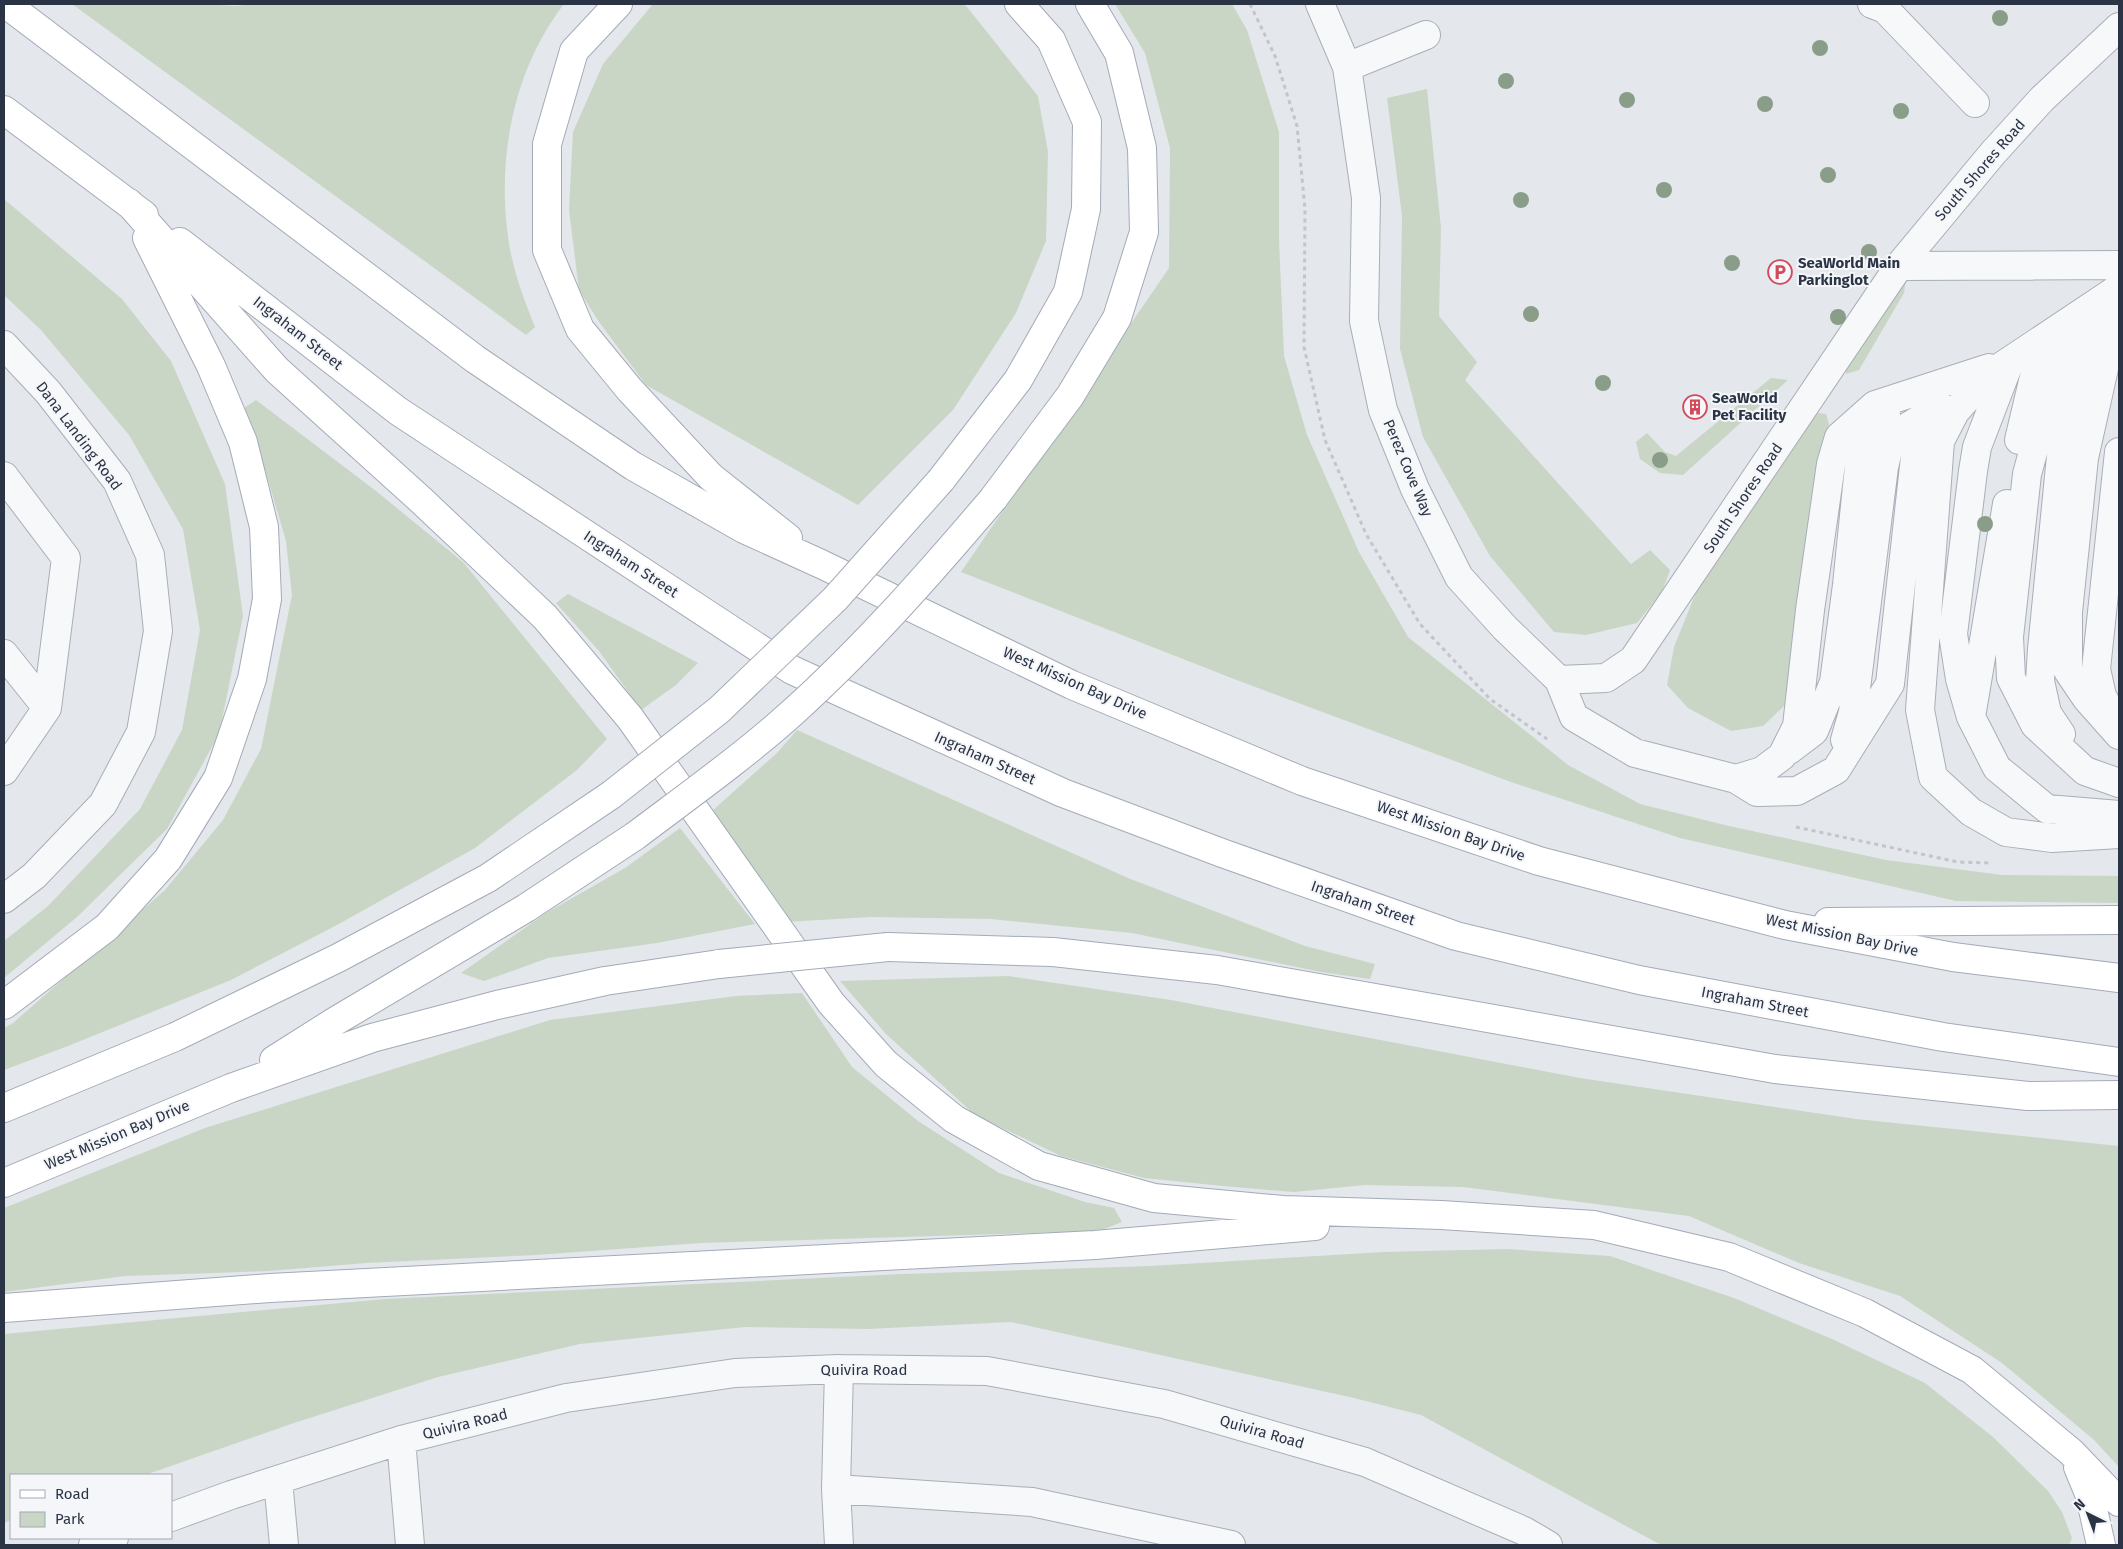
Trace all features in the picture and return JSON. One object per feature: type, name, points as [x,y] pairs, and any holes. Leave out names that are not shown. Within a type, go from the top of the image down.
[{"type":"main road","points":[[6,4],[475,359],[633,466],[744,529],[821,564]]},
{"type":"main road","points":[[618,4],[574,51],[547,144],[547,250],[580,329],[630,390],[711,477],[821,564]]},
{"type":"main road","points":[[4,1108],[175,1037],[338,958],[488,878],[611,795],[719,710],[835,599],[941,480],[1018,380],[1068,292],[1086,209],[1087,122],[1051,40],[1019,4]]},
{"type":"main road","points":[[231,1088],[334,1022],[526,908],[635,836],[727,767],[793,712],[868,640],[939,563],[993,499],[1070,396],[1117,318],[1144,232],[1142,148],[1119,52],[1090,4]]},
{"type":"main road","name":"Ingraham Street","points":[[4,110],[129,203],[398,410],[792,670],[1063,793],[1222,853],[1456,936],[1649,982],[1943,1037],[2119,1062]]},
{"type":"main road","points":[[4,1005],[106,927],[168,859],[218,778],[252,679],[267,599],[264,527],[243,442],[211,366],[129,203]]},
{"type":"main road","points":[[129,203],[277,370],[422,501],[545,617],[630,718],[831,1003],[886,1064],[954,1120],[1039,1166],[1154,1198],[1283,1210],[1441,1215],[1594,1224],[1729,1257],[1865,1313],[1972,1370],[2071,1452],[2119,1502]]},
{"type":"main road","name":"West Mission Bay Drive","points":[[821,564],[1072,685],[1302,781],[1539,861],[1785,925],[1953,957],[2119,978]]},
{"type":"main road","points":[[1785,925],[1857,921],[2119,920]]},
{"type":"main road","points":[[231,1088],[372,1038],[497,1005],[605,981],[719,964],[888,947],[1053,952],[1217,970],[1775,1069],[2028,1096],[2119,1095]]},
{"type":"main road","name":"West Mission Bay Drive","points":[[4,1183],[231,1088]]},
{"type":"main road","points":[[4,1308],[270,1288],[1095,1245],[1441,1215]]},
{"type":"main road","points":[[2071,1452],[2090,1496],[2101,1545]]},
{"type":"street","name":"Perez Cove Way","points":[[1320,4],[1347,67],[1366,198],[1364,321],[1384,410],[1415,489],[1459,577],[1505,628],[1559,680],[1574,716],[1635,753],[1736,779]]},
{"type":"street","points":[[1872,4],[1885,10],[1975,103]]},
{"type":"street","name":"South Shores Road","points":[[1559,680],[1606,678],[1633,660],[1899,266],[1993,153],[2042,99],[2119,27]]},
{"type":"street","points":[[1347,67],[1426,36]]},
{"type":"street","points":[[1899,266],[2119,266]]},
{"type":"street","points":[[2085,770],[2047,713],[2040,681],[2058,476],[2108,302],[2119,288]]},
{"type":"street","points":[[1736,779],[1757,792],[1797,791],[1836,770],[1854,712],[1884,467],[1891,437],[2069,322],[2108,302]]},
{"type":"street","points":[[2108,302],[2082,467],[2068,612],[2068,671],[2087,699],[2119,735]]},
{"type":"street","points":[[2069,322],[2028,474],[2009,637],[2012,678],[2034,724],[2085,770],[2119,783]]},
{"type":"street","points":[[1971,717],[2012,473],[2043,339]]},
{"type":"street","name":"Dana Landing Road","points":[[4,345],[48,392],[117,481],[150,555],[158,631],[141,732],[103,804],[34,876],[4,899]]},
{"type":"street","points":[[1736,779],[1762,771],[1814,731],[1834,682],[1848,576],[1862,437],[1907,394],[2010,361]]},
{"type":"street","points":[[2010,361],[1977,447],[1953,634],[1960,678],[1971,717],[1997,768],[2047,809],[2119,815]]},
{"type":"street","points":[[1987,376],[1954,412],[1940,441],[1920,710],[1933,777],[1971,812],[2006,832],[2052,838],[2119,834]]},
{"type":"street","points":[[2119,452],[2096,669],[2102,696],[2119,728]]},
{"type":"street","points":[[4,476],[66,558],[47,708],[4,771]]},
{"type":"street","points":[[4,654],[47,708]]},
{"type":"street","points":[[839,1369],[836,1489],[839,1545]]},
{"type":"street","name":"Quivira Road","points":[[172,1517],[401,1440],[566,1398],[735,1373],[839,1369],[987,1371],[1164,1404],[1365,1462],[1524,1531],[1548,1545]]},
{"type":"street","points":[[401,1440],[410,1545]]},
{"type":"street","points":[[278,1480],[284,1545]]},
{"type":"street","points":[[836,1489],[1032,1502],[1231,1545]]},
{"type":"street","points":[[93,1545],[111,1539]]},
{"type":"path","points":[[1250,4],[1275,56],[1297,126],[1305,208],[1304,347],[1325,440],[1366,534],[1420,624],[1490,699],[1550,741]]},
{"type":"path","points":[[1788,825],[1958,862],[1997,863]]},
{"type":"green space","points":[[72,4],[201,4],[235,6],[255,4],[564,4],[547,28],[522,82],[508,139],[505,169],[507,228],[511,253],[521,291],[535,327],[526,335]]},
{"type":"green space","points":[[653,4],[963,4],[1038,96],[1048,152],[1046,241],[1016,313],[953,410],[858,505],[646,385],[599,322],[579,290],[569,210],[573,132],[603,64]]},
{"type":"green space","points":[[1115,4],[1232,4],[1247,30],[1279,132],[1279,240],[1284,356],[1307,435],[1359,552],[1408,637],[1568,765],[1640,804],[1729,826],[1886,860],[2002,875],[2119,876],[2119,903],[1956,901],[1680,838],[1511,782],[1234,679],[961,572],[1169,268],[1170,148],[1145,53]]},
{"type":"green space","points":[[1427,89],[1441,228],[1439,316],[1477,362],[1465,380],[1631,564],[1650,550],[1670,570],[1662,592],[1637,623],[1586,635],[1554,632],[1490,556],[1423,437],[1400,349],[1402,216],[1387,98]]},
{"type":"green space","points":[[4,199],[122,299],[171,361],[225,484],[243,616],[219,734],[167,829],[77,917],[4,978],[4,941],[48,906],[140,809],[182,730],[200,630],[183,529],[129,435],[41,330],[4,295]]},
{"type":"green space","points":[[1906,280],[1904,293],[1859,370],[1846,374],[1846,361]]},
{"type":"green space","points":[[1771,378],[1788,380],[1683,475],[1660,473],[1640,459],[1636,442],[1647,433],[1665,452],[1676,456]]},
{"type":"green space","points":[[256,400],[376,491],[463,562],[607,739],[577,770],[475,848],[337,925],[231,980],[4,1070],[4,1028],[13,1023],[165,890],[223,820],[261,749],[292,595],[286,541],[259,449],[241,410]]},
{"type":"green space","points":[[1818,413],[1826,414],[1829,424],[1786,704],[1763,726],[1731,731],[1688,708],[1667,685],[1674,647],[1697,590],[1811,417]]},
{"type":"green space","points":[[568,594],[698,663],[676,685],[641,710],[599,651],[556,603]]},
{"type":"green space","points":[[797,730],[1128,878],[1305,946],[1375,964],[1370,979],[1321,972],[1132,933],[991,919],[871,917],[785,922],[713,810],[777,753]]},
{"type":"green space","points":[[680,828],[755,924],[657,943],[548,958],[484,981],[461,973],[546,913],[625,868]]},
{"type":"green space","points":[[1008,976],[1171,1000],[1580,1078],[1856,1119],[2119,1146],[2119,1467],[2094,1440],[2002,1363],[1900,1296],[1799,1263],[1689,1216],[1463,1187],[1365,1185],[1294,1192],[1223,1186],[1144,1178],[1061,1156],[975,1115],[886,1034],[840,981]]},
{"type":"green space","points":[[802,993],[852,1067],[918,1121],[999,1173],[1085,1202],[1114,1208],[1122,1222],[1099,1231],[701,1243],[536,1255],[366,1263],[269,1271],[125,1276],[4,1292],[4,1208],[205,1128],[550,1020],[736,996]]},
{"type":"green space","points":[[1507,1249],[1610,1256],[1734,1298],[1832,1339],[1925,1383],[1993,1437],[2048,1491],[2062,1512],[2072,1538],[2069,1545],[1661,1545],[1421,1415],[1354,1398],[1011,1322],[868,1329],[745,1327],[580,1344],[438,1377],[291,1424],[148,1474],[10,1474],[10,1520],[4,1523],[4,1334],[385,1299],[903,1274],[1150,1266],[1384,1252]]},
{"type":"place","name":"SeaWorld Main Parkinglot","points":[[1780,272]]},
{"type":"place","name":"SeaWorld Pet Facility","points":[[1695,407]]}]
